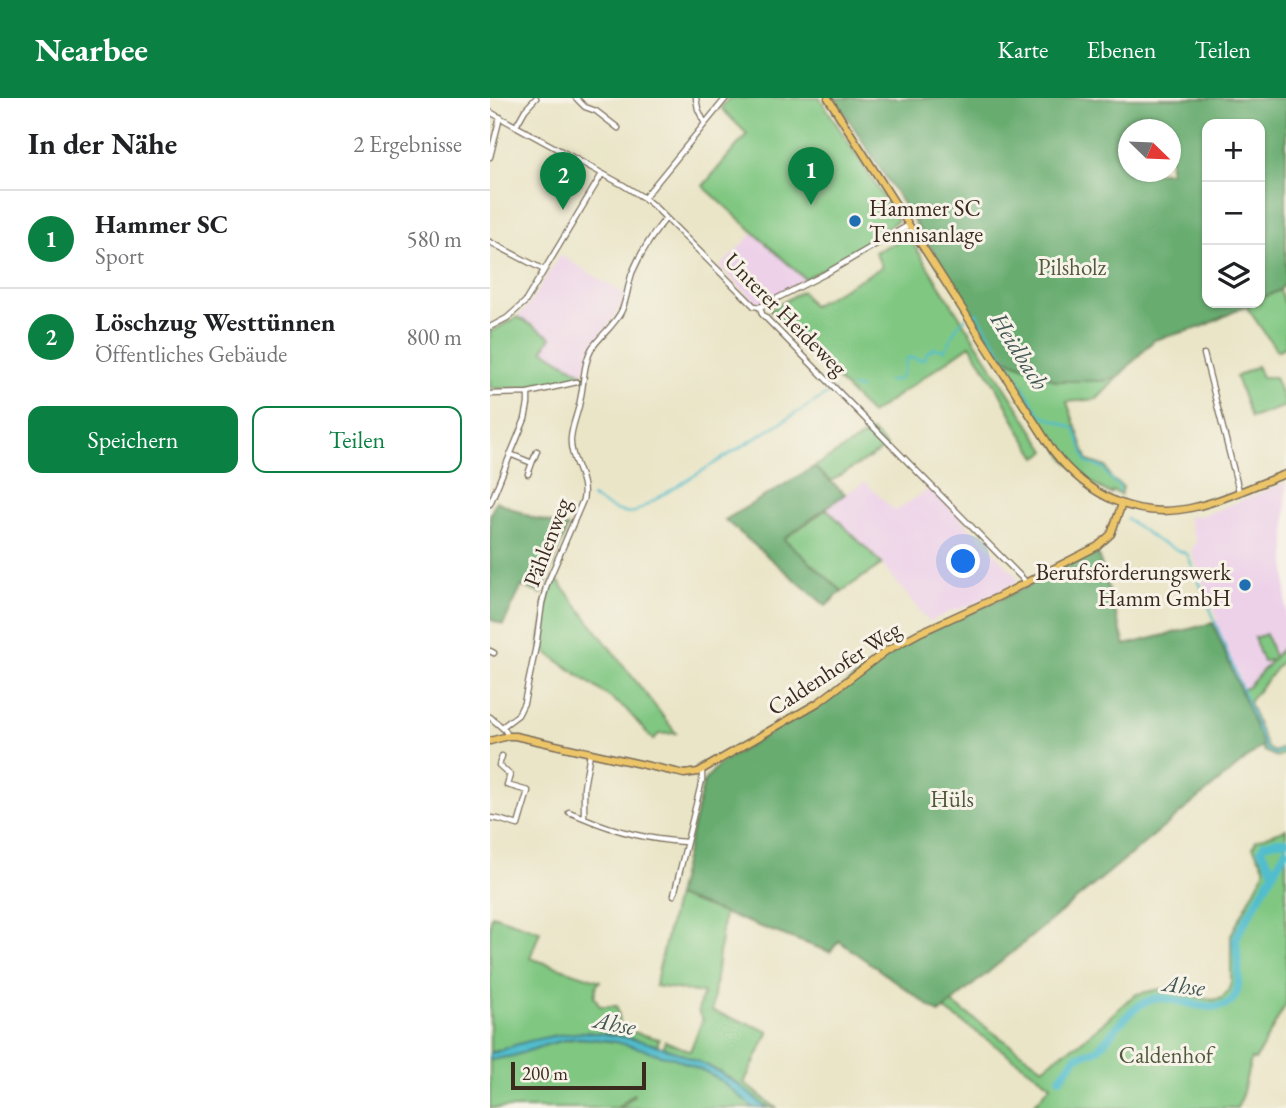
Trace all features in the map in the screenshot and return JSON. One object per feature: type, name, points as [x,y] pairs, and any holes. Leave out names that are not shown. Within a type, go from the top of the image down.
[{"type":"main road","points":[[828,98],[1052,451],[1077,478],[1094,491],[1122,504],[1152,510],[1180,510],[1203,505],[1286,474]]},
{"type":"main road","name":"Caldenhofer Weg","points":[[490,741],[508,736],[522,737],[692,774],[819,702],[886,651],[1103,542],[1114,529],[1122,504]]},
{"type":"street","points":[[516,126],[536,98]]},
{"type":"street","points":[[576,98],[618,128]]},
{"type":"street","points":[[696,98],[705,124]]},
{"type":"street","points":[[644,198],[726,98]]},
{"type":"street","name":"Unterer Heideweg","points":[[490,111],[644,198],[754,306],[760,307],[762,314],[1026,582]]},
{"type":"street","points":[[490,157],[500,117]]},
{"type":"street","points":[[490,327],[507,318],[525,302],[602,174]]},
{"type":"street","name":"Pählenweg","points":[[502,727],[518,715],[524,703],[547,584],[583,500],[582,479],[571,439],[588,357],[622,310],[633,273],[666,218]]},
{"type":"street","points":[[760,307],[825,274],[909,225]]},
{"type":"street","points":[[490,242],[544,270]]},
{"type":"street","points":[[1204,354],[1238,491]]},
{"type":"street","points":[[490,394],[528,393],[577,382]]},
{"type":"street","points":[[490,503],[525,419],[528,393]]},
{"type":"street","points":[[528,474],[537,452]]},
{"type":"street","points":[[510,454],[532,463]]},
{"type":"street","points":[[490,717],[508,736]]},
{"type":"street","points":[[584,818],[584,787],[590,753]]},
{"type":"street","points":[[490,818],[518,825],[528,791],[507,785],[510,775],[499,765],[502,756]]},
{"type":"street","points":[[674,895],[702,780],[702,770]]},
{"type":"street","points":[[569,812],[636,836],[686,842]]},
{"type":"shaded area","points":[[754,232],[805,279],[757,304],[720,267]]},
{"type":"shaded area","points":[[560,255],[624,294],[615,316],[590,349],[583,374],[543,350],[550,337],[518,317],[529,305]]},
{"type":"shaded area","points":[[865,482],[895,511],[931,488],[1016,575],[1015,583],[929,622],[882,564],[827,509]]},
{"type":"shaded area","name":"Berufsförderungswerk Hamm GmbH","points":[[1286,483],[1286,644],[1248,687],[1240,690],[1213,623],[1218,619],[1191,551],[1196,541],[1187,517],[1204,515]]},
{"type":"green space","points":[[729,98],[820,98],[898,220],[847,256],[805,279],[703,186],[747,134],[721,108]]},
{"type":"green space","name":"Pilsholz","points":[[835,98],[1286,98],[1286,283],[1280,290],[1265,297],[1265,119],[1202,119],[1202,308],[1242,308],[1202,327],[1154,340],[1119,376],[1104,381],[1057,381],[1000,356]]},
{"type":"green space","points":[[908,236],[1046,451],[1037,457],[970,345],[871,414],[770,310],[802,291],[812,306],[882,267],[875,252]]},
{"type":"green space","points":[[1280,290],[1286,308],[1286,346],[1277,351],[1247,308],[1265,308],[1265,297]]},
{"type":"green space","points":[[518,317],[551,337],[543,350],[583,374],[582,377],[525,387],[490,388],[490,332]]},
{"type":"green space","points":[[1000,356],[1057,381],[1104,381],[1119,376],[1097,399],[1067,402],[1088,461],[1106,467],[1111,479],[1123,487],[1121,495],[1113,491],[1111,494],[1098,487],[1065,459]]},
{"type":"green space","points":[[1257,366],[1262,377],[1275,377],[1286,406],[1251,418],[1236,377]]},
{"type":"green space","points":[[872,431],[887,447],[831,481],[814,467]]},
{"type":"green space","points":[[814,467],[845,494],[784,539],[842,591],[826,606],[725,520]]},
{"type":"green space","points":[[496,501],[533,518],[568,527],[542,594],[522,586],[503,625],[490,619],[490,516]]},
{"type":"green space","points":[[827,509],[882,564],[842,591],[784,539]]},
{"type":"green space","name":"Hüls","points":[[1097,550],[1125,645],[1213,623],[1263,745],[939,1013],[839,941],[830,952],[676,896],[704,781],[720,763],[825,700],[886,654]]},
{"type":"green space","points":[[555,577],[676,733],[659,734],[653,740],[626,709],[539,647],[550,588]]},
{"type":"green space","points":[[1266,634],[1274,657],[1286,644],[1286,656],[1249,702],[1267,748],[1274,752],[1286,745],[1286,752],[1277,757],[1264,751],[1240,690],[1248,687],[1273,659],[1263,662],[1254,638]]},
{"type":"green space","name":"Caldenhof","points":[[1286,829],[1286,1004],[1255,1060],[1251,1059],[1237,1108],[1031,1108],[1051,1085],[944,1009],[952,1003],[1043,1068],[1078,1044],[1137,994],[1160,989],[1213,1000],[1222,998],[1231,982],[1231,935],[1264,872],[1264,866],[1253,847],[1256,840]]},
{"type":"green space","points":[[676,896],[724,912],[712,1011],[769,1031],[744,1083],[776,1108],[759,1102],[717,1071],[663,1048],[665,1041],[690,1051],[703,1019],[699,1010],[703,993],[655,986]]},
{"type":"green space","points":[[492,915],[540,931],[530,958],[600,981],[594,996],[600,1006],[617,1006],[621,1029],[659,1039],[657,1046],[607,1034],[556,1035],[490,1053]]},
{"type":"green space","points":[[580,1038],[629,1045],[692,1065],[713,1076],[755,1108],[620,1108],[633,1094],[617,1108],[490,1108],[490,1059]]},
{"type":"water","points":[[586,1032],[624,1037],[681,1054],[733,1081],[767,1108],[754,1108],[720,1080],[672,1057],[612,1041],[569,1039],[490,1060],[490,1053],[521,1043]]},
{"type":"waterway","name":"Heidbach","points":[[971,316],[977,313],[1040,414],[1075,429],[1087,463],[1104,468],[1119,486],[1119,492]]},
{"type":"waterway","name":"Heidbach","points":[[888,381],[900,377],[907,358],[919,360],[925,358],[934,348],[945,350],[956,329],[966,318]]},
{"type":"waterway","name":"Heidbach","points":[[852,387],[860,389]]},
{"type":"waterway","name":"Heidbach","points":[[591,497],[618,511],[635,512],[834,390]]},
{"type":"waterway","name":"Heidbach","points":[[1127,519],[1159,542],[1187,554],[1266,749],[1275,754],[1286,748]]},
{"type":"waterway","name":"Ahse","points":[[1274,871],[1261,850],[1264,844],[1286,841]]},
{"type":"waterway","name":"Ahse","points":[[1060,1078],[1076,1057],[1100,1047],[1129,1014],[1143,1003],[1165,998],[1208,1007],[1222,1006],[1231,1001],[1236,994],[1238,983],[1238,934],[1286,850]]},
{"type":"place","name":"Hammer SC","points":[[811,205]]},
{"type":"place","name":"Löschzug Westtünnen","points":[[563,210]]},
{"type":"place","name":"Hammer SC Tennisanlage","points":[[855,221]]},
{"type":"place","name":"Berufsförderungswerk Hamm GmbH","points":[[1245,585]]}]
